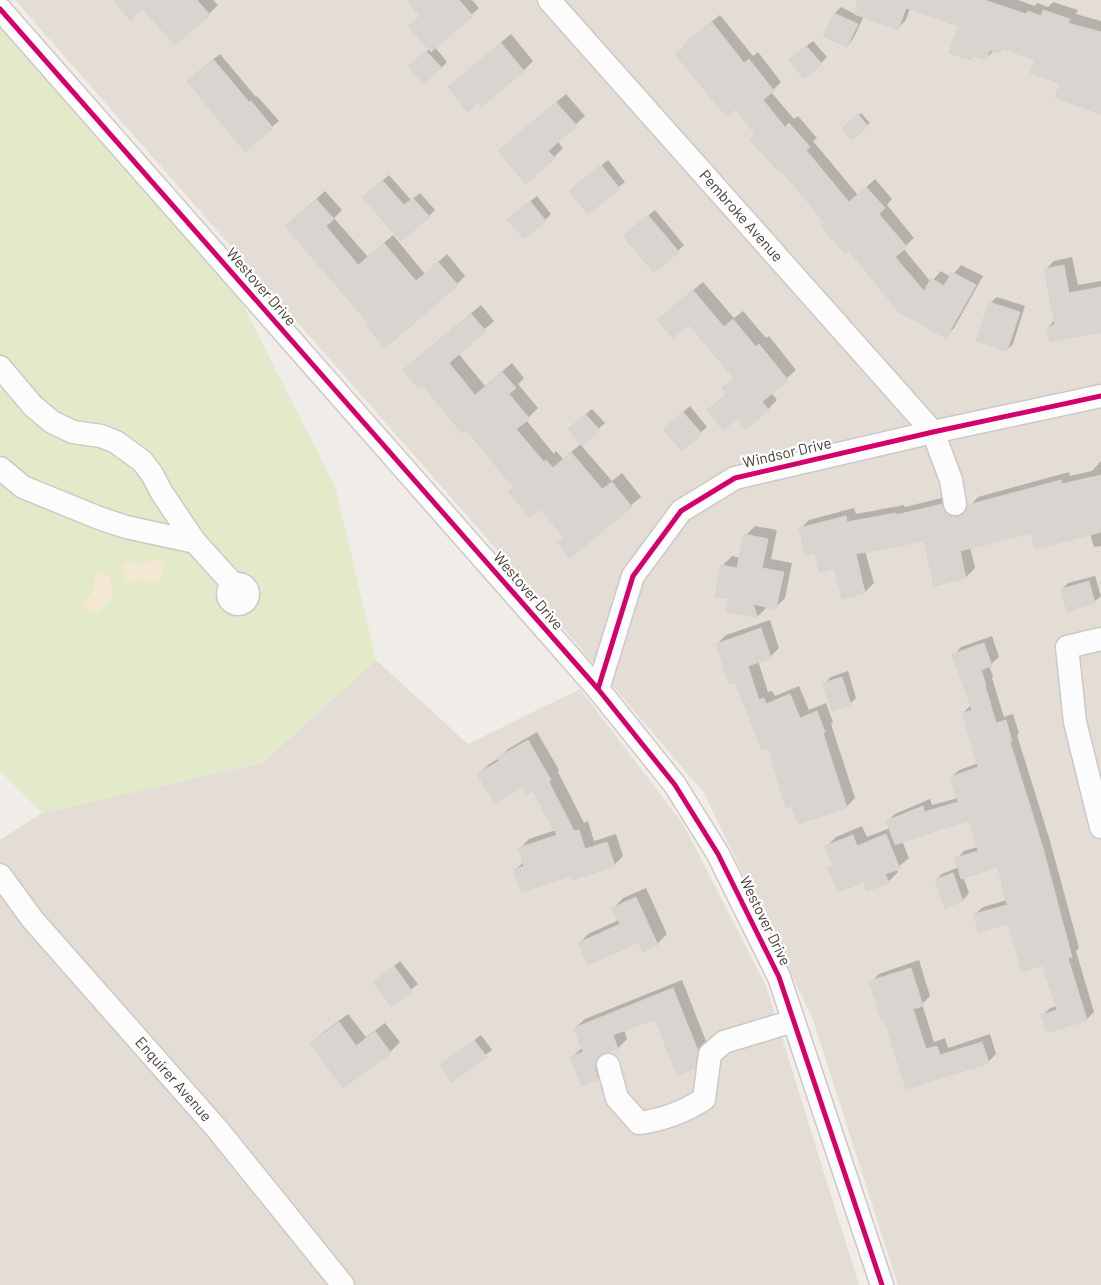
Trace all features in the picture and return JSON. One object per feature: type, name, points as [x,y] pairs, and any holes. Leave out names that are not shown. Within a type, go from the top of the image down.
[{"type":"street","name":"Pembroke Avenue","points":[[549,0],[933,432]]},
{"type":"street","name":"Westover Drive","points":[[0,9],[598,689],[675,785],[718,854],[779,977],[882,1285]]},
{"type":"street","points":[[0,366],[33,406],[52,422],[72,432],[102,436],[116,442],[142,461],[195,542],[234,585]]},
{"type":"street","name":"Windsor Drive","points":[[598,689],[633,576],[680,511],[735,478],[933,432],[1101,396]]},
{"type":"street","points":[[933,432],[951,480],[955,504]]},
{"type":"street","points":[[0,468],[23,487],[99,518],[126,528],[195,542]]},
{"type":"street","points":[[1101,639],[1066,647],[1075,722],[1101,827]]},
{"type":"street","name":"Enquirer Avenue","points":[[0,875],[34,920],[218,1130],[344,1285]]},
{"type":"street","points":[[608,1065],[617,1098],[639,1124],[659,1120],[692,1107],[704,1099],[710,1054],[724,1042],[793,1021]]},
{"type":"shaded area","points":[[15,0],[1101,0],[1101,1285],[898,1285],[812,1017],[704,793],[483,534]]},
{"type":"shaded area","points":[[376,660],[468,744],[580,689],[683,824],[766,986],[859,1285],[0,1285],[0,840],[42,813],[262,763]]},
{"type":"green space","points":[[0,8],[218,255],[336,489],[376,660],[262,763],[42,813],[0,771]]},
{"type":"sand","points":[[156,560],[161,561],[164,565],[160,582],[152,584],[142,579],[132,583],[127,581],[122,568],[125,562],[142,565]]},
{"type":"sand","points":[[100,572],[109,576],[113,596],[101,611],[97,613],[84,609],[84,606],[85,601],[93,591],[96,574]]},
{"type":"building","points":[[113,0],[197,0],[210,15],[175,45],[143,9],[130,20]]},
{"type":"building","points":[[407,0],[459,0],[473,16],[431,52],[408,26],[420,16]]},
{"type":"building","points":[[858,0],[984,0],[1026,14],[1028,11],[1041,16],[1043,10],[1070,19],[1068,23],[1101,32],[1101,114],[1055,98],[1060,83],[1030,73],[1035,60],[1001,48],[999,53],[990,50],[986,60],[972,55],[971,60],[949,53],[958,26],[906,8],[898,30],[854,14]]},
{"type":"building","points":[[834,13],[858,24],[847,47],[823,36]]},
{"type":"building","points":[[712,22],[744,63],[749,59],[774,91],[763,100],[785,127],[789,123],[810,147],[806,150],[849,202],[866,187],[885,208],[879,214],[907,247],[895,257],[924,291],[931,278],[944,286],[952,272],[976,285],[946,338],[899,312],[849,251],[845,254],[821,226],[825,223],[782,171],[780,173],[749,139],[755,134],[735,109],[726,116],[675,54],[687,45],[685,43]]},
{"type":"building","points":[[501,43],[524,71],[481,107],[478,103],[468,112],[448,87]]},
{"type":"building","points":[[806,46],[822,64],[804,79],[789,60]]},
{"type":"building","points":[[426,51],[442,68],[423,84],[408,66]]},
{"type":"building","points":[[213,59],[273,128],[245,152],[187,81]]},
{"type":"building","points":[[556,102],[577,126],[548,151],[555,158],[526,184],[498,151]]},
{"type":"building","points":[[858,114],[868,126],[852,140],[842,128]]},
{"type":"building","points":[[601,165],[620,189],[588,214],[569,191]]},
{"type":"building","points":[[382,180],[404,205],[413,198],[430,217],[401,241],[362,197]]},
{"type":"building","points":[[316,199],[334,219],[326,226],[358,265],[384,243],[416,281],[438,262],[458,285],[385,348],[366,325],[368,323],[285,226]]},
{"type":"building","points":[[530,201],[546,221],[524,239],[507,219]]},
{"type":"building","points":[[648,215],[679,252],[654,273],[623,236]]},
{"type":"building","points":[[1064,265],[1069,293],[1101,287],[1101,332],[1050,342],[1047,327],[1055,325],[1044,269]]},
{"type":"building","points":[[693,290],[724,327],[733,319],[756,347],[759,344],[788,380],[762,402],[769,410],[746,429],[737,419],[723,430],[707,410],[727,394],[722,388],[734,378],[689,325],[673,338],[657,320]]},
{"type":"building","points":[[989,302],[1020,312],[1007,351],[976,341]]},
{"type":"building","points":[[471,314],[486,331],[449,363],[475,395],[502,372],[516,388],[509,394],[530,419],[516,429],[544,462],[546,460],[553,468],[571,452],[602,489],[612,482],[632,507],[570,558],[558,543],[564,538],[540,509],[530,517],[508,492],[514,488],[466,430],[462,433],[422,385],[418,388],[403,370]]},
{"type":"building","points":[[683,412],[702,434],[682,451],[663,429]]},
{"type":"building","points":[[585,414],[600,430],[582,446],[568,429]]},
{"type":"building","points":[[1101,475],[1101,532],[1035,549],[1031,533],[960,551],[966,578],[934,586],[924,541],[856,554],[865,593],[842,599],[834,568],[819,572],[815,553],[806,556],[799,528],[846,516],[847,522],[896,513],[896,515],[942,504],[945,513],[958,517],[964,514],[968,505],[1061,480],[1062,484]]},
{"type":"building","points":[[744,534],[768,539],[762,568],[784,572],[776,609],[753,604],[758,618],[726,611],[729,599],[715,596],[721,565],[737,568]]},
{"type":"building","points":[[1089,581],[1095,603],[1067,612],[1061,589]]},
{"type":"building","points":[[761,628],[771,658],[748,666],[759,700],[764,698],[766,704],[790,694],[800,718],[817,711],[847,808],[798,824],[792,806],[786,808],[768,747],[762,750],[735,682],[729,684],[716,644]]},
{"type":"building","points":[[984,643],[992,666],[981,670],[985,685],[996,723],[1006,720],[1012,741],[1010,742],[1043,848],[1072,957],[1068,958],[1087,1020],[1047,1033],[1041,1015],[1057,1010],[1043,965],[1022,972],[1008,924],[978,932],[974,914],[1007,905],[998,867],[961,879],[955,858],[978,851],[969,821],[895,845],[886,821],[923,806],[924,812],[958,802],[950,777],[978,767],[962,713],[972,710],[952,654]]},
{"type":"building","points":[[842,677],[851,705],[832,711],[823,683]]},
{"type":"building","points":[[528,740],[551,780],[549,782],[574,831],[579,830],[585,849],[607,842],[615,866],[572,880],[571,876],[521,892],[514,870],[524,866],[518,848],[557,835],[533,791],[527,794],[523,787],[495,803],[477,774],[499,761],[497,758]]},
{"type":"building","points":[[886,834],[900,869],[885,874],[889,883],[867,891],[864,882],[838,892],[828,868],[833,866],[825,846],[853,835],[857,846]]},
{"type":"building","points":[[953,873],[963,901],[945,908],[935,880]]},
{"type":"building","points":[[636,897],[658,945],[643,952],[639,942],[588,965],[578,943],[620,924],[612,908]]},
{"type":"building","points":[[394,966],[412,991],[392,1007],[373,982]]},
{"type":"building","points":[[911,968],[923,1006],[913,1009],[926,1049],[937,1046],[940,1055],[982,1042],[989,1063],[906,1089],[884,1018],[881,1019],[869,981]]},
{"type":"building","points":[[673,988],[698,1051],[695,1068],[677,1075],[655,1019],[613,1035],[618,1049],[604,1053],[597,1058],[595,1068],[598,1079],[582,1086],[570,1057],[583,1052],[574,1028]]},
{"type":"building","points":[[339,1022],[356,1046],[375,1031],[391,1053],[343,1088],[310,1043]]},
{"type":"building","points":[[474,1040],[487,1057],[452,1082],[440,1065]]},
{"type":"cycle path","points":[[0,9],[598,689],[675,785],[718,854],[779,977],[882,1285]]},
{"type":"cycle path","points":[[598,689],[633,576],[681,511],[735,478],[933,432],[1101,396]]}]
